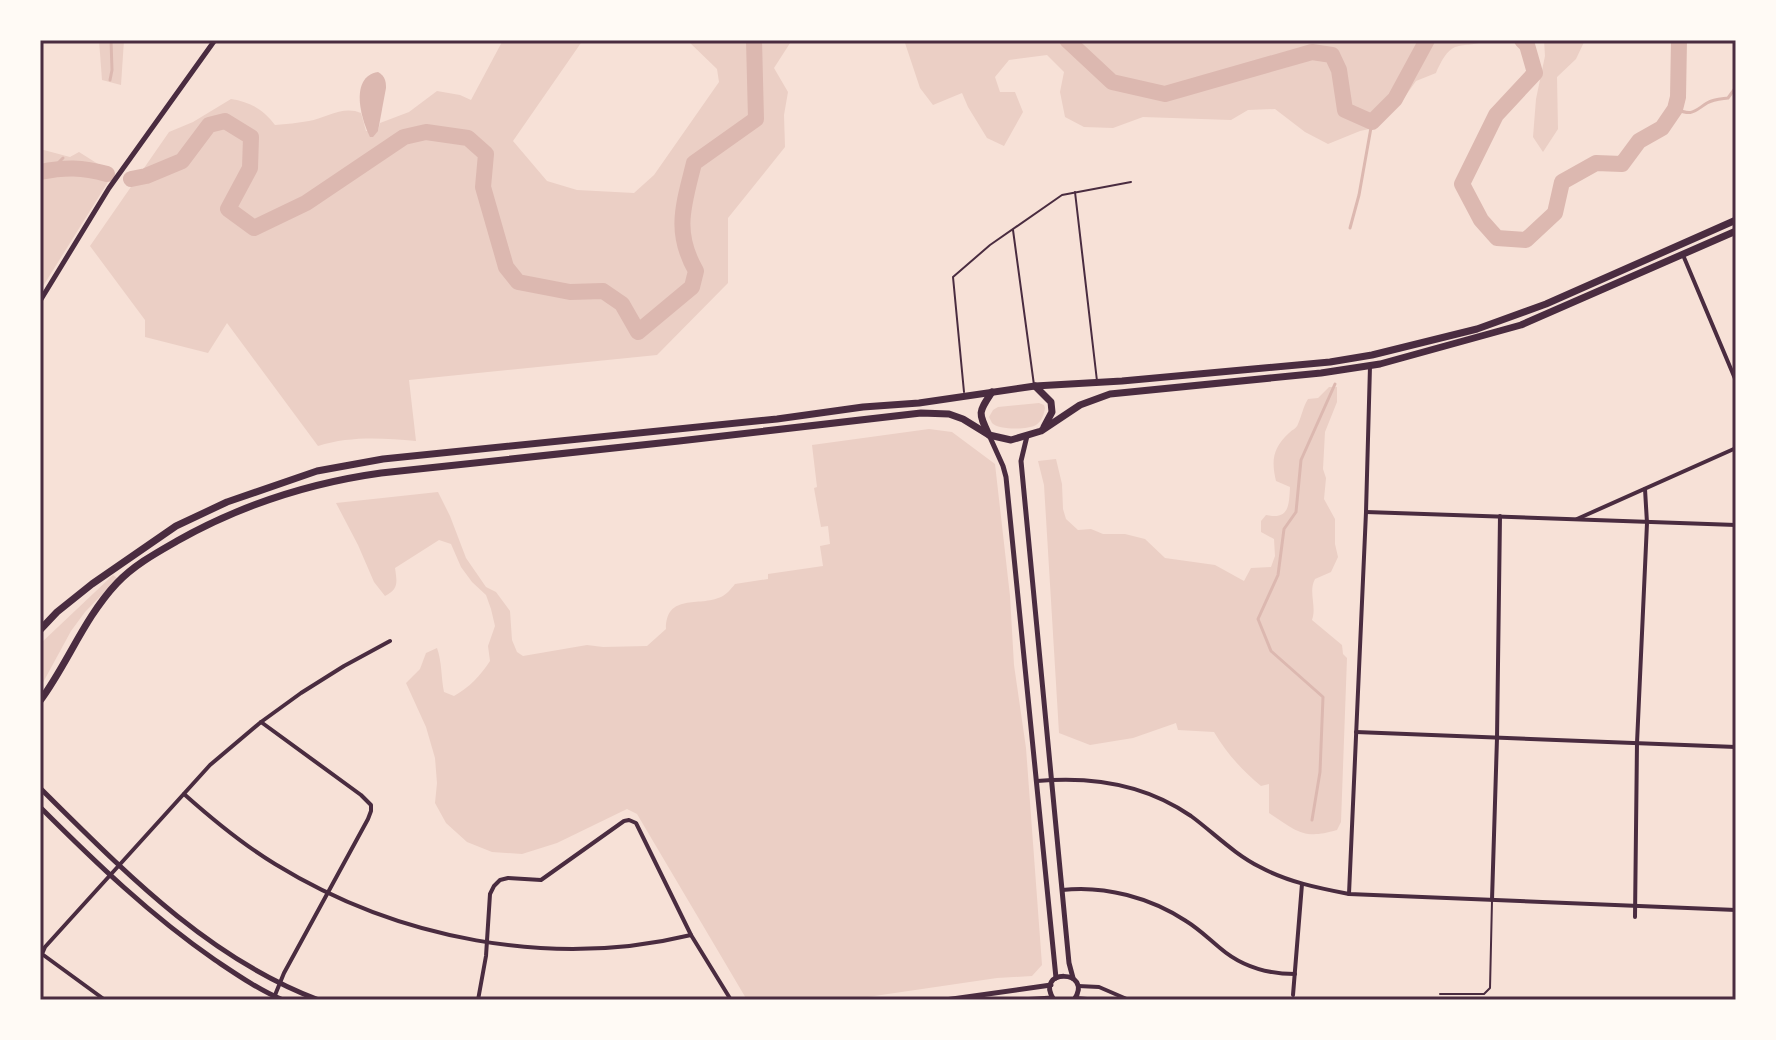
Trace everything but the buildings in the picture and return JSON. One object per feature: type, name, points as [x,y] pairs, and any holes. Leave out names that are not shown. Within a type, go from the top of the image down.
[{"type":"highway","points":[[40,630],[92,584],[176,526],[227,502],[317,471],[430,453],[777,419],[1035,386],[1330,362],[1372,355],[1477,329],[1546,304],[1736,220]]},
{"type":"highway","points":[[40,701],[87,621],[120,580],[151,556],[199,528],[266,500],[311,486],[381,473],[921,413],[949,414],[989,435],[1011,440],[1041,431],[1080,405],[1110,394],[1370,366],[1453,345],[1521,325],[1736,231]]},
{"type":"highway","points":[[1035,386],[1052,407],[1041,431]]},
{"type":"highway","points":[[989,435],[980,414],[981,407],[992,392]]},
{"type":"street","points":[[40,301],[109,188],[215,40]]},
{"type":"street","points":[[1683,255],[1736,381]]},
{"type":"street","points":[[1349,894],[1370,366]]},
{"type":"street","points":[[989,435],[1006,477],[1056,978]]},
{"type":"street","points":[[1027,436],[1021,461],[1069,963],[1078,986],[1075,999],[1099,1000]]},
{"type":"street","points":[[1577,519],[1736,448]]},
{"type":"street","points":[[1635,917],[1637,743],[1647,523],[1645,489]]},
{"type":"street","points":[[1366,512],[1736,525]]},
{"type":"street","points":[[1492,900],[1500,516]]},
{"type":"street","points":[[105,1000],[42,954],[45,947],[210,765],[261,722],[322,679],[390,641]]},
{"type":"street","points":[[261,722],[371,805],[371,811],[274,998]]},
{"type":"street","points":[[1356,732],[1736,747]]},
{"type":"street","points":[[1037,781],[1114,783],[1154,796],[1192,817],[1225,845],[1275,875],[1349,894],[1736,910]]},
{"type":"street","points":[[40,788],[119,866],[196,931],[280,983],[319,1000]]},
{"type":"street","points":[[184,794],[218,824],[276,865],[327,893],[432,931],[538,948],[588,949],[639,945],[691,935]]},
{"type":"street","points":[[40,807],[110,876],[177,933],[274,998],[283,1000]]},
{"type":"street","points":[[478,1000],[488,942],[490,894],[494,886],[508,878],[541,880],[629,820],[636,823],[691,935],[731,1000]]},
{"type":"street","points":[[1293,995],[1302,884]]},
{"type":"street","points":[[1062,890],[1108,891],[1148,902],[1185,920],[1243,963],[1265,972],[1295,974]]},
{"type":"street","points":[[1021,1000],[1053,999],[1051,985],[1056,978],[1064,975],[1073,978]]},
{"type":"street","points":[[945,1000],[1051,985]]},
{"type":"street","points":[[1078,986],[1099,987],[1129,1000]]},
{"type":"lane","points":[[964,397],[953,277],[990,245],[1062,195],[1131,182]]},
{"type":"lane","points":[[1075,192],[1097,382]]},
{"type":"lane","points":[[1013,230],[1035,386]]},
{"type":"lane","points":[[1440,994],[1484,994],[1490,988],[1492,900]]},
{"type":"shaded area","points":[[99,40],[124,40],[121,85],[102,80]]},
{"type":"shaded area","points":[[503,40],[583,40],[513,141],[547,181],[577,190],[634,193],[654,175],[719,82],[717,69],[687,40],[792,40],[774,68],[788,92],[784,115],[785,147],[728,218],[728,283],[657,355],[409,380],[416,441],[354,439],[318,446],[227,323],[208,353],[145,337],[145,320],[90,246],[169,132],[193,122],[231,99],[256,107],[275,125],[309,121],[348,110],[361,113],[366,131],[378,131],[380,123],[409,112],[437,91],[471,100]]},
{"type":"shaded area","points":[[904,40],[1490,40],[1452,49],[1436,73],[1416,81],[1378,127],[1328,144],[1305,132],[1275,109],[1248,110],[1231,120],[1143,117],[1113,128],[1084,127],[1065,117],[1060,92],[1064,72],[1047,55],[1009,60],[995,77],[1000,92],[1015,92],[1023,112],[1004,146],[987,138],[962,93],[933,105],[920,88]]},
{"type":"shaded area","points":[[1544,40],[1585,40],[1576,59],[1557,77],[1558,129],[1543,152],[1533,137],[1536,99],[1545,56]]},
{"type":"shaded area","points":[[378,72],[385,79],[386,88],[378,131],[370,137],[363,120],[360,90],[369,75]]},
{"type":"shaded area","points":[[40,149],[70,157],[79,152],[98,164],[108,182],[40,291]]},
{"type":"shaded area","points":[[1329,387],[1337,387],[1337,402],[1325,432],[1324,499],[1335,519],[1338,557],[1331,572],[1315,579],[1312,620],[1342,645],[1347,658],[1341,822],[1337,830],[1308,834],[1269,813],[1269,784],[1261,786],[1247,774],[1214,732],[1178,730],[1176,723],[1133,738],[1090,745],[1059,733],[1044,485],[1038,461],[1056,459],[1066,519],[1078,530],[1091,529],[1103,534],[1125,534],[1145,539],[1165,558],[1215,565],[1244,581],[1251,568],[1271,567],[1275,556],[1274,539],[1261,532],[1261,521],[1266,515],[1283,513],[1288,506],[1290,487],[1276,481],[1274,474],[1277,449],[1297,426],[1308,399],[1318,398]]},
{"type":"shaded area","points":[[1044,405],[1044,413],[1040,422],[1032,427],[1000,427],[992,423],[989,417],[998,407]]},
{"type":"shaded area","points":[[929,429],[952,432],[995,464],[1010,596],[1014,665],[1026,748],[1042,965],[1032,976],[997,978],[847,1000],[747,1000],[637,814],[627,809],[557,843],[522,854],[492,852],[467,842],[446,823],[435,803],[435,758],[426,727],[406,683],[420,669],[426,653],[437,648],[444,692],[454,696],[470,685],[490,661],[488,646],[495,626],[491,609],[486,595],[461,567],[451,544],[439,540],[395,568],[396,585],[385,596],[374,582],[336,503],[438,492],[466,558],[486,587],[496,592],[510,611],[512,640],[517,652],[523,656],[587,645],[647,646],[666,629],[667,618],[678,606],[721,597],[735,584],[768,579],[768,574],[823,566],[820,546],[830,544],[828,526],[821,527],[814,488],[817,487],[812,445]]},
{"type":"shaded area","points":[[113,575],[117,578],[71,631],[40,688],[40,644]]},
{"type":"waterway","points":[[110,80],[111,40]]},
{"type":"waterway","points":[[131,179],[182,161],[209,125],[225,121],[251,137],[250,168],[228,209],[254,228],[306,203],[404,137],[426,132],[468,138],[486,154],[483,187],[506,267],[518,282],[570,292],[603,291],[622,304],[638,332],[692,287],[696,271],[689,257],[683,230],[690,178],[694,163],[756,119],[754,40]]},
{"type":"waterway","points":[[1067,40],[1112,82],[1165,94],[1312,52],[1332,55],[1339,70],[1345,110],[1372,122],[1395,99],[1427,40]]},
{"type":"waterway","points":[[1522,40],[1527,45],[1535,73],[1496,115],[1462,184],[1481,220],[1497,238],[1526,240],[1555,213],[1562,182],[1596,163],[1622,164],[1639,141],[1662,128],[1675,109],[1678,97],[1679,40]]},
{"type":"waterway","points":[[1675,109],[1692,112],[1710,102],[1728,98],[1736,87]]},
{"type":"waterway","points":[[1350,228],[1372,122]]},
{"type":"waterway","points":[[56,169],[63,158]]},
{"type":"waterway","points":[[40,172],[74,168],[107,174]]},
{"type":"waterway","points":[[1312,820],[1320,772],[1323,697],[1271,651],[1258,619],[1278,575],[1284,529],[1296,512],[1301,460],[1335,384]]}]
